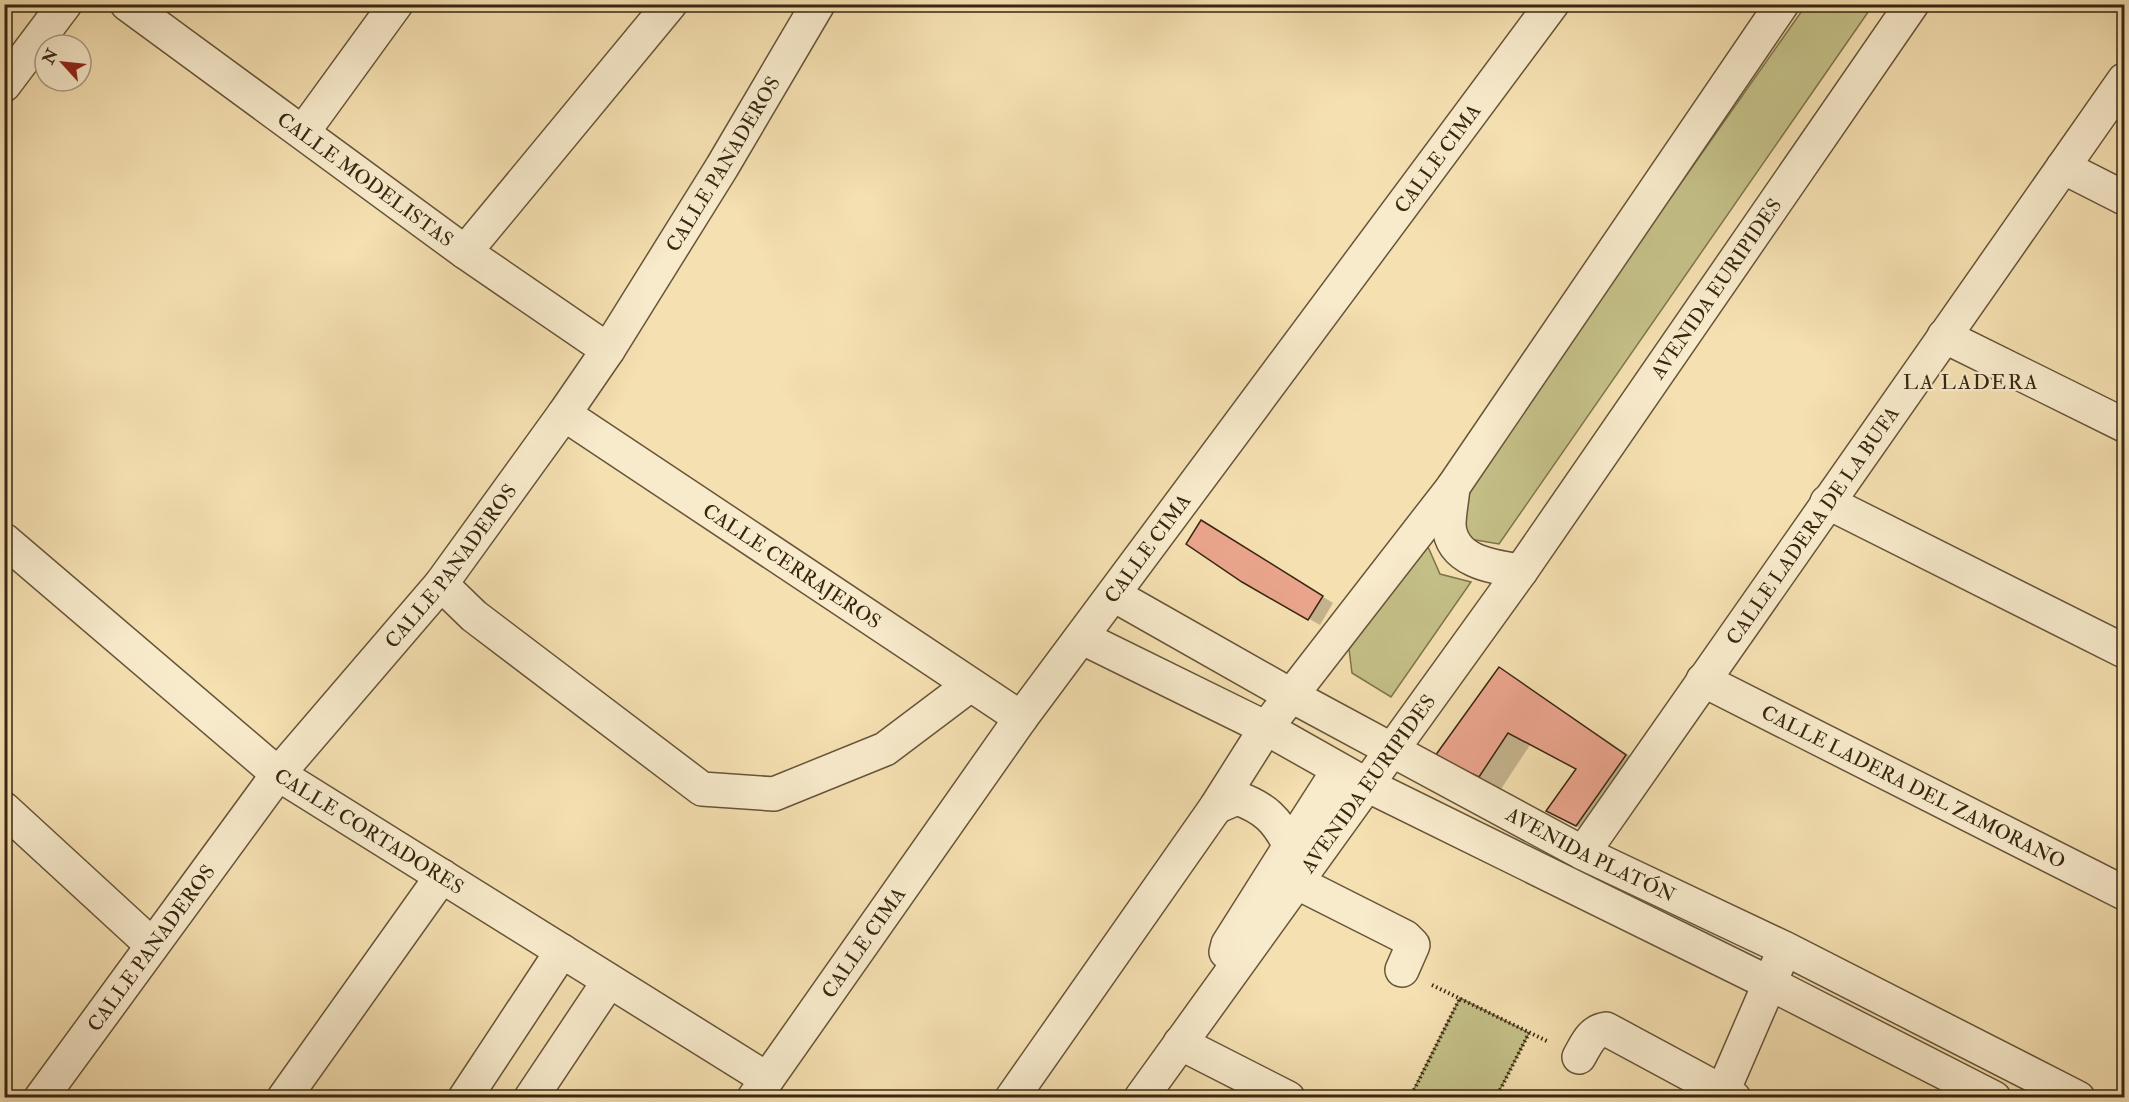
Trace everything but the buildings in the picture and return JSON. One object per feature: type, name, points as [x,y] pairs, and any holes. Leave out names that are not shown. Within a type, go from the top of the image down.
[{"type":"street","points":[[4,85],[65,4]]},
{"type":"street","name":"CALLE MODELISTAS","points":[[127,4],[465,252],[608,350]]},
{"type":"street","points":[[303,132],[396,4]]},
{"type":"street","points":[[465,252],[670,4]]},
{"type":"street","name":"CALLE PANADEROS","points":[[41,1098],[278,774],[441,584],[564,414],[608,350],[818,4]]},
{"type":"street","name":"CALLE CIMA","points":[[760,1089],[1021,718],[1083,638],[1552,4]]},
{"type":"street","points":[[1012,1098],[1216,807],[1266,728],[1453,488],[1782,4]]},
{"type":"street","name":"AVENIDA EURIPIDES","points":[[1215,995],[1228,944],[1290,846],[1352,778],[1393,748],[1521,572],[1912,4]]},
{"type":"street","name":"CALLE LADERA DE LA BUFA","points":[[1583,853],[2124,80]]},
{"type":"street","points":[[2063,167],[2124,198]]},
{"type":"street","points":[[1944,336],[2124,425]]},
{"type":"street","name":"CALLE CERRAJEROS","points":[[564,414],[1021,718]]},
{"type":"street","points":[[1453,488],[1449,527],[1461,553],[1487,566],[1521,572]]},
{"type":"street","points":[[1827,502],[2124,651]]},
{"type":"street","name":"CALLE CORTADORES","points":[[4,540],[278,774],[609,981],[760,1089]]},
{"type":"street","points":[[441,584],[474,616],[702,789],[774,794],[885,749],[970,685]]},
{"type":"street","name":"AVENIDA PLATÓN","points":[[1114,595],[1292,696],[1393,748],[1583,853],[1786,949],[2078,1098]]},
{"type":"street","name":"AVENIDA PLATÓN","points":[[1083,638],[1266,728],[1352,778],[1768,983],[1994,1098]]},
{"type":"street","name":"CALLE LADERA DEL ZAMORANO","points":[[1703,680],[2124,893]]},
{"type":"street","name":"AVENIDA EURIPIDES","points":[[1141,1098],[1298,883],[1352,778]]},
{"type":"street","name":"AVENIDA EURIPIDES","points":[[1216,807],[1237,798],[1255,804],[1279,824],[1290,846]]},
{"type":"street","points":[[4,809],[152,945]]},
{"type":"street","points":[[284,1098],[442,876]]},
{"type":"street","points":[[1298,883],[1406,938],[1413,945],[1402,970]]},
{"type":"street","points":[[1579,1057],[1590,1037],[1598,1030],[1606,1029],[1726,1095],[1768,983],[1786,949]]},
{"type":"street","points":[[465,1098],[562,951]]},
{"type":"street","points":[[531,1098],[609,981]]},
{"type":"street","points":[[1180,1043],[1288,1098]]},
{"type":"path","points":[[1402,970],[1579,1057]]},
{"type":"path","points":[[1410,1098],[1460,999]]},
{"type":"path","points":[[1496,1098],[1529,1033]]},
{"type":"shaded area","points":[[1806,5],[1873,5],[1499,544],[1470,539],[1459,516],[1474,478]]},
{"type":"shaded area","points":[[1425,540],[1440,574],[1471,582],[1391,697],[1352,673],[1349,649]]},
{"type":"shaded area","points":[[1460,998],[1529,1033],[1496,1097],[1410,1097]]},
{"type":"district","name":"LA LADERA","points":[[1971,382]]}]
